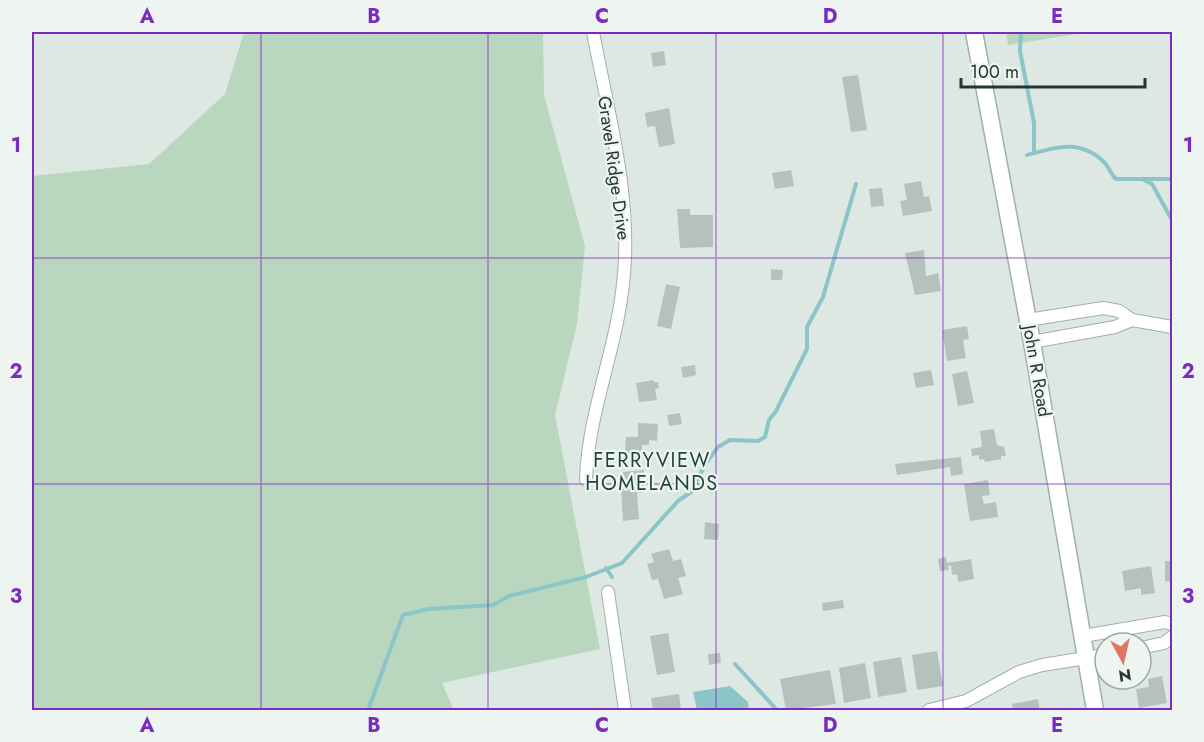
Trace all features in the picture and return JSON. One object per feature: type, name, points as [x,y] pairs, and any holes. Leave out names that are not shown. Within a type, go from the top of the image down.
[{"type":"main road","name":"John R Road","points":[[974,32],[1032,342],[1095,711]]},
{"type":"street","name":"Gravel Ridge Drive","points":[[586,480],[589,441],[618,317],[625,242],[621,191],[593,32]]},
{"type":"street","points":[[1028,320],[1103,308],[1119,312],[1132,320],[1173,327]]},
{"type":"street","points":[[1032,342],[1115,327],[1132,320]]},
{"type":"street","points":[[608,592],[626,711]]},
{"type":"street","points":[[1083,636],[1165,622],[1173,624]]},
{"type":"street","points":[[1153,646],[1164,644],[1173,637]]},
{"type":"street","points":[[928,711],[966,701],[1019,672],[1042,665],[1093,658]]},
{"type":"green space","points":[[244,32],[543,32],[544,95],[585,246],[577,324],[555,415],[600,649],[442,683],[454,710],[32,710],[32,176],[149,164],[225,94]]},
{"type":"green space","points":[[1006,32],[1089,32],[1008,45]]},
{"type":"water","points":[[730,686],[748,702],[749,710],[697,710],[693,692]]},
{"type":"building","points":[[664,51],[666,65],[653,67],[651,53]]},
{"type":"building","points":[[858,75],[867,130],[851,132],[842,77]]},
{"type":"building","points":[[669,108],[675,144],[659,147],[655,126],[647,127],[645,113]]},
{"type":"building","points":[[791,170],[794,186],[775,189],[772,173]]},
{"type":"building","points":[[921,181],[924,197],[929,196],[932,211],[903,216],[900,201],[907,200],[904,184]]},
{"type":"building","points":[[882,188],[884,206],[871,207],[869,189]]},
{"type":"building","points":[[677,209],[690,209],[690,215],[713,215],[713,247],[680,248]]},
{"type":"building","points":[[924,250],[926,276],[938,273],[941,291],[915,295],[905,253]]},
{"type":"building","points":[[771,269],[783,270],[782,280],[771,280]]},
{"type":"building","points":[[666,284],[680,287],[671,329],[657,326]]},
{"type":"building","points":[[967,326],[969,339],[963,340],[966,358],[947,361],[942,330]]},
{"type":"building","points":[[695,365],[696,375],[683,378],[681,367]]},
{"type":"building","points":[[931,370],[934,385],[916,388],[913,373]]},
{"type":"building","points":[[967,371],[974,403],[958,406],[952,374]]},
{"type":"building","points":[[653,380],[658,382],[659,388],[655,389],[657,400],[639,402],[636,383]]},
{"type":"building","points":[[680,413],[682,424],[669,426],[667,415]]},
{"type":"building","points":[[638,423],[658,424],[657,441],[649,440],[649,445],[642,445],[642,455],[625,455],[626,437],[638,437]]},
{"type":"building","points":[[994,429],[997,445],[1004,447],[1006,456],[985,462],[984,459],[979,460],[979,455],[972,456],[971,449],[982,447],[980,431]]},
{"type":"building","points":[[961,457],[963,474],[951,476],[950,467],[897,475],[895,464]]},
{"type":"building","points":[[644,470],[643,493],[637,493],[639,519],[623,521],[621,488],[634,487],[634,483],[624,484],[623,472]]},
{"type":"building","points":[[988,480],[990,495],[982,496],[984,504],[996,502],[998,517],[970,521],[964,484]]},
{"type":"building","points":[[705,522],[719,524],[718,540],[704,539]]},
{"type":"building","points":[[669,549],[673,561],[681,559],[686,576],[678,578],[683,594],[664,599],[658,579],[652,580],[647,564],[654,562],[651,554]]},
{"type":"building","points":[[946,557],[947,563],[971,559],[974,579],[958,582],[957,574],[952,575],[951,565],[948,566],[949,570],[940,571],[938,559]]},
{"type":"building","points":[[1165,561],[1172,561],[1172,582],[1165,581]]},
{"type":"building","points":[[1151,566],[1155,593],[1141,595],[1141,588],[1125,591],[1122,571]]},
{"type":"building","points":[[843,600],[844,608],[823,611],[822,603]]},
{"type":"building","points":[[668,633],[675,672],[657,675],[650,636]]},
{"type":"building","points":[[937,651],[943,686],[917,690],[912,655]]},
{"type":"building","points":[[720,653],[721,663],[709,665],[708,654]]},
{"type":"building","points":[[901,657],[907,692],[878,697],[873,662]]},
{"type":"building","points":[[865,663],[871,698],[844,703],[839,668]]},
{"type":"building","points":[[830,670],[836,704],[786,710],[780,679]]},
{"type":"building","points":[[1162,676],[1167,703],[1139,708],[1136,691],[1153,691],[1153,678]]},
{"type":"building","points":[[679,694],[681,710],[653,710],[651,698]]},
{"type":"building","points":[[1038,699],[1040,710],[1013,710],[1012,704]]},
{"type":"waterway","points":[[1021,32],[1020,51],[1034,123],[1034,153]]},
{"type":"waterway","points":[[1027,155],[1058,147],[1077,147],[1096,155],[1116,179],[1172,179]]},
{"type":"waterway","points":[[1144,180],[1152,184],[1172,220]]},
{"type":"waterway","points":[[368,710],[403,615],[428,609],[493,605],[509,596],[586,577],[622,563],[678,501],[691,492],[706,463],[718,447],[730,440],[758,441],[765,437],[769,420],[776,411],[807,349],[807,327],[823,297],[856,184]]},
{"type":"waterway","points":[[606,568],[612,577]]},
{"type":"waterway","points":[[735,664],[777,710]]},
{"type":"district","name":"FERRYVIEW HOMELANDS","points":[[652,472]]}]
